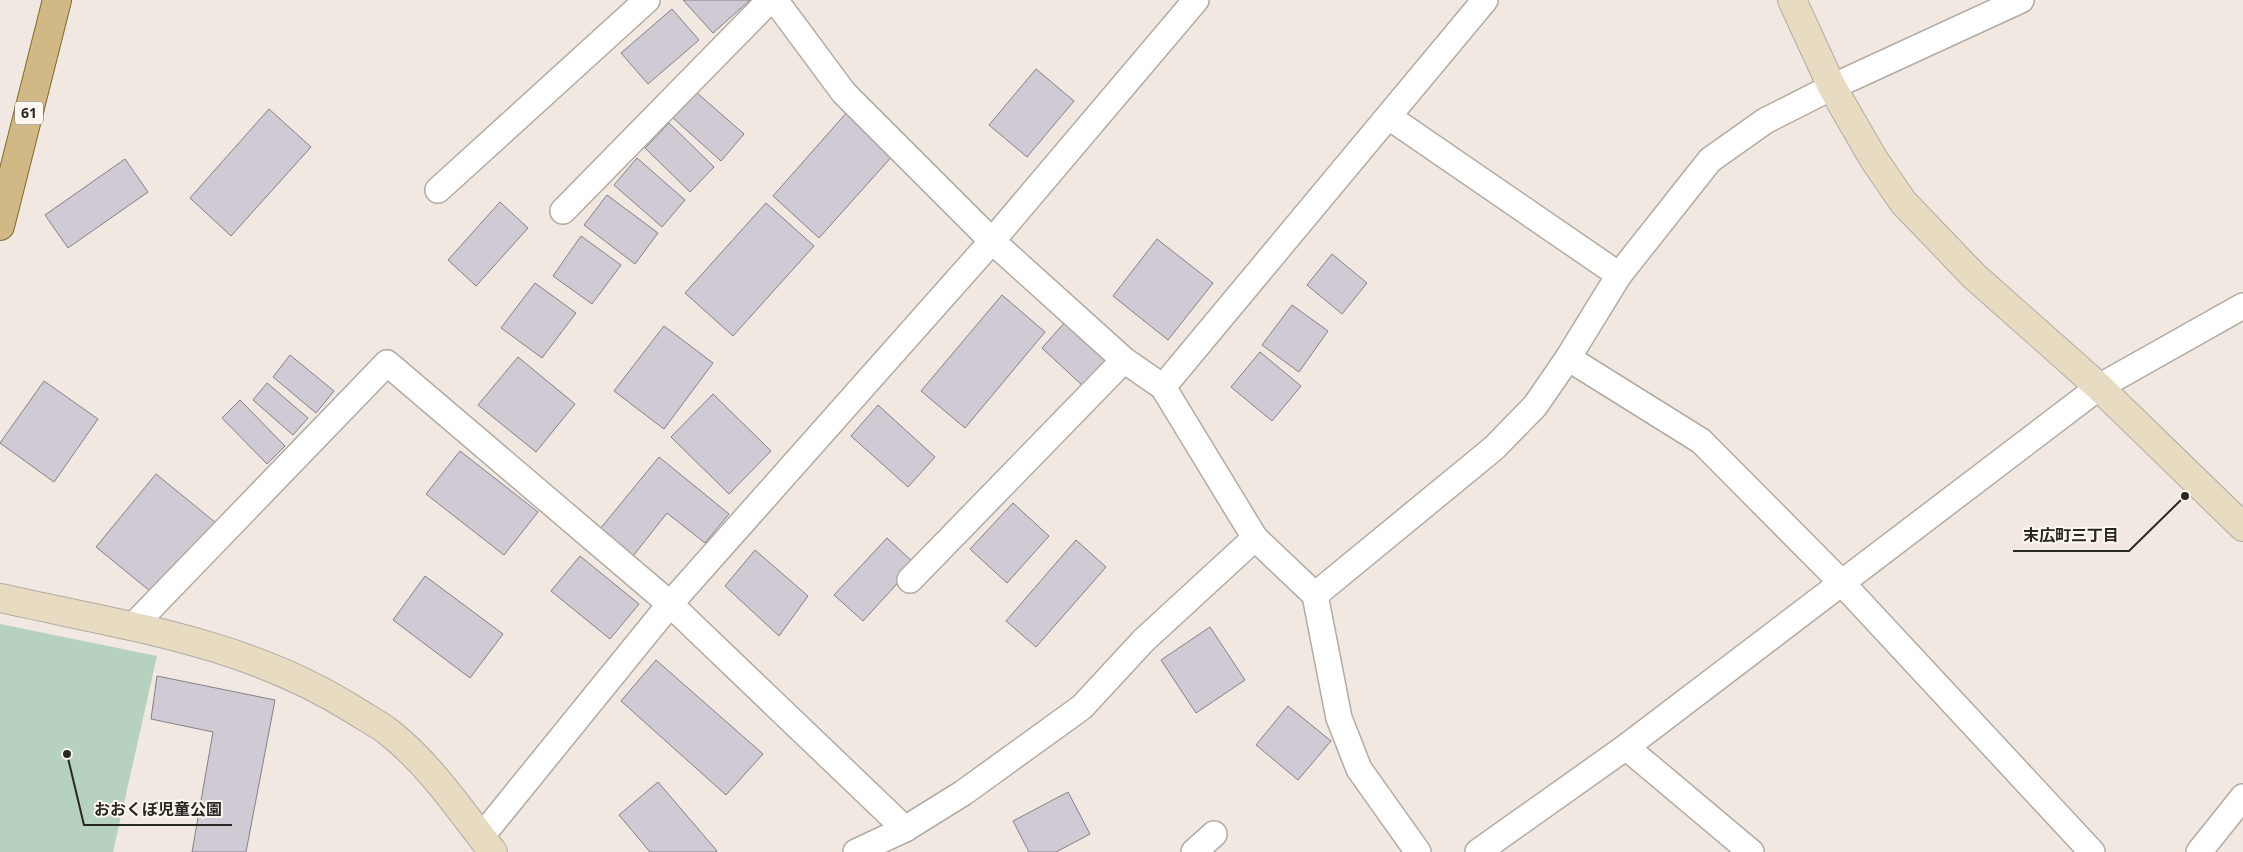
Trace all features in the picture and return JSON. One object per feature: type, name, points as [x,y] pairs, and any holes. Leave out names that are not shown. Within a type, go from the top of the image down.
[{"type":"main road","name":"61","points":[[0,226],[57,0]]},
{"type":"street","points":[[438,190],[647,0]]},
{"type":"street","points":[[563,211],[770,0]]},
{"type":"street","points":[[775,0],[844,93],[992,241],[1124,360],[1162,387],[1255,538],[1315,595],[1339,718],[1359,769],[1418,852]]},
{"type":"street","points":[[0,598],[132,626],[227,650],[280,670],[332,696],[386,730],[435,777],[487,844],[670,604],[992,241],[1196,0]]},
{"type":"street","points":[[1162,387],[1485,0]]},
{"type":"street","points":[[1792,0],[1832,87],[1873,158],[1903,202],[1974,276],[2098,387],[2243,527]]},
{"type":"street","points":[[1315,595],[1494,448],[1534,406],[1568,358],[1619,275],[1710,160],[1765,121],[1832,87],[2020,0]]},
{"type":"street","points":[[1389,117],[1619,275]]},
{"type":"street","points":[[1478,852],[1626,747],[2098,387],[2243,306]]},
{"type":"street","points":[[1568,358],[1701,441],[1842,582],[2092,852]]},
{"type":"street","points":[[910,580],[1124,360]]},
{"type":"street","points":[[132,626],[387,363],[670,604],[904,829]]},
{"type":"street","points":[[856,852],[904,829],[963,793],[1082,708],[1144,640],[1255,538]]},
{"type":"street","points":[[1626,747],[1751,852]]},
{"type":"street","points":[[2199,852],[2243,798]]},
{"type":"street","points":[[1194,852],[1214,834]]},
{"type":"green space","points":[[0,624],[157,656],[113,852],[0,852]]},
{"type":"building","points":[[683,0],[750,0],[713,33]]},
{"type":"building","points":[[672,9],[699,40],[648,84],[621,53]]},
{"type":"building","points":[[1036,69],[1074,101],[1027,157],[989,125]]},
{"type":"building","points":[[696,92],[744,134],[721,161],[673,118]]},
{"type":"building","points":[[269,109],[311,147],[231,236],[190,198]]},
{"type":"building","points":[[848,111],[895,153],[819,238],[773,196]]},
{"type":"building","points":[[669,123],[714,167],[690,192],[645,148]]},
{"type":"building","points":[[637,158],[685,200],[662,227],[614,185]]},
{"type":"building","points":[[125,159],[148,192],[68,248],[45,215]]},
{"type":"building","points":[[607,195],[658,233],[635,264],[584,225]]},
{"type":"building","points":[[500,202],[528,228],[476,286],[448,260]]},
{"type":"building","points":[[766,203],[814,246],[733,336],[685,293]]},
{"type":"building","points":[[581,236],[621,265],[592,304],[553,276]]},
{"type":"building","points":[[1157,239],[1213,283],[1168,340],[1113,296]]},
{"type":"building","points":[[1332,254],[1367,283],[1342,314],[1307,285]]},
{"type":"building","points":[[535,283],[576,313],[542,358],[501,328]]},
{"type":"building","points":[[1002,295],[1045,332],[965,428],[921,391]]},
{"type":"building","points":[[1292,305],[1328,331],[1299,372],[1262,345]]},
{"type":"building","points":[[1066,321],[1108,358],[1083,386],[1042,348]]},
{"type":"building","points":[[664,326],[713,363],[664,429],[614,391]]},
{"type":"building","points":[[1260,352],[1301,386],[1272,421],[1231,387]]},
{"type":"building","points":[[290,355],[334,391],[316,413],[273,377]]},
{"type":"building","points":[[518,357],[575,404],[536,452],[478,405]]},
{"type":"building","points":[[44,381],[98,419],[54,482],[0,443]]},
{"type":"building","points":[[267,383],[308,418],[293,435],[253,400]]},
{"type":"building","points":[[713,394],[771,451],[729,494],[671,437]]},
{"type":"building","points":[[240,400],[285,446],[267,464],[222,418]]},
{"type":"building","points":[[878,405],[935,457],[908,487],[851,436]]},
{"type":"building","points":[[460,451],[538,512],[504,555],[426,494]]},
{"type":"building","points":[[659,457],[729,514],[705,543],[667,513],[633,556],[600,529]]},
{"type":"building","points":[[156,474],[216,523],[156,596],[96,547]]},
{"type":"building","points":[[1013,503],[1049,536],[1007,583],[970,549]]},
{"type":"building","points":[[887,538],[915,564],[863,621],[834,595]]},
{"type":"building","points":[[1076,540],[1106,567],[1036,647],[1006,621]]},
{"type":"building","points":[[755,550],[808,596],[779,636],[725,586]]},
{"type":"building","points":[[580,556],[639,604],[610,639],[551,591]]},
{"type":"building","points":[[425,576],[503,634],[470,678],[393,620]]},
{"type":"building","points":[[1210,627],[1245,680],[1196,713],[1161,660]]},
{"type":"building","points":[[656,660],[763,754],[726,795],[621,701]]},
{"type":"building","points":[[157,676],[275,700],[246,852],[192,852],[213,732],[151,719]]},
{"type":"building","points":[[1288,706],[1331,741],[1298,780],[1256,745]]},
{"type":"building","points":[[658,782],[717,851],[650,852],[619,815]]},
{"type":"building","points":[[1068,792],[1090,834],[1056,852],[1029,852],[1013,821]]},
{"type":"place","name":"末広町三丁目","points":[[2185,496]]},
{"type":"place","name":"おおくぼ児童公園","points":[[67,754]]}]
